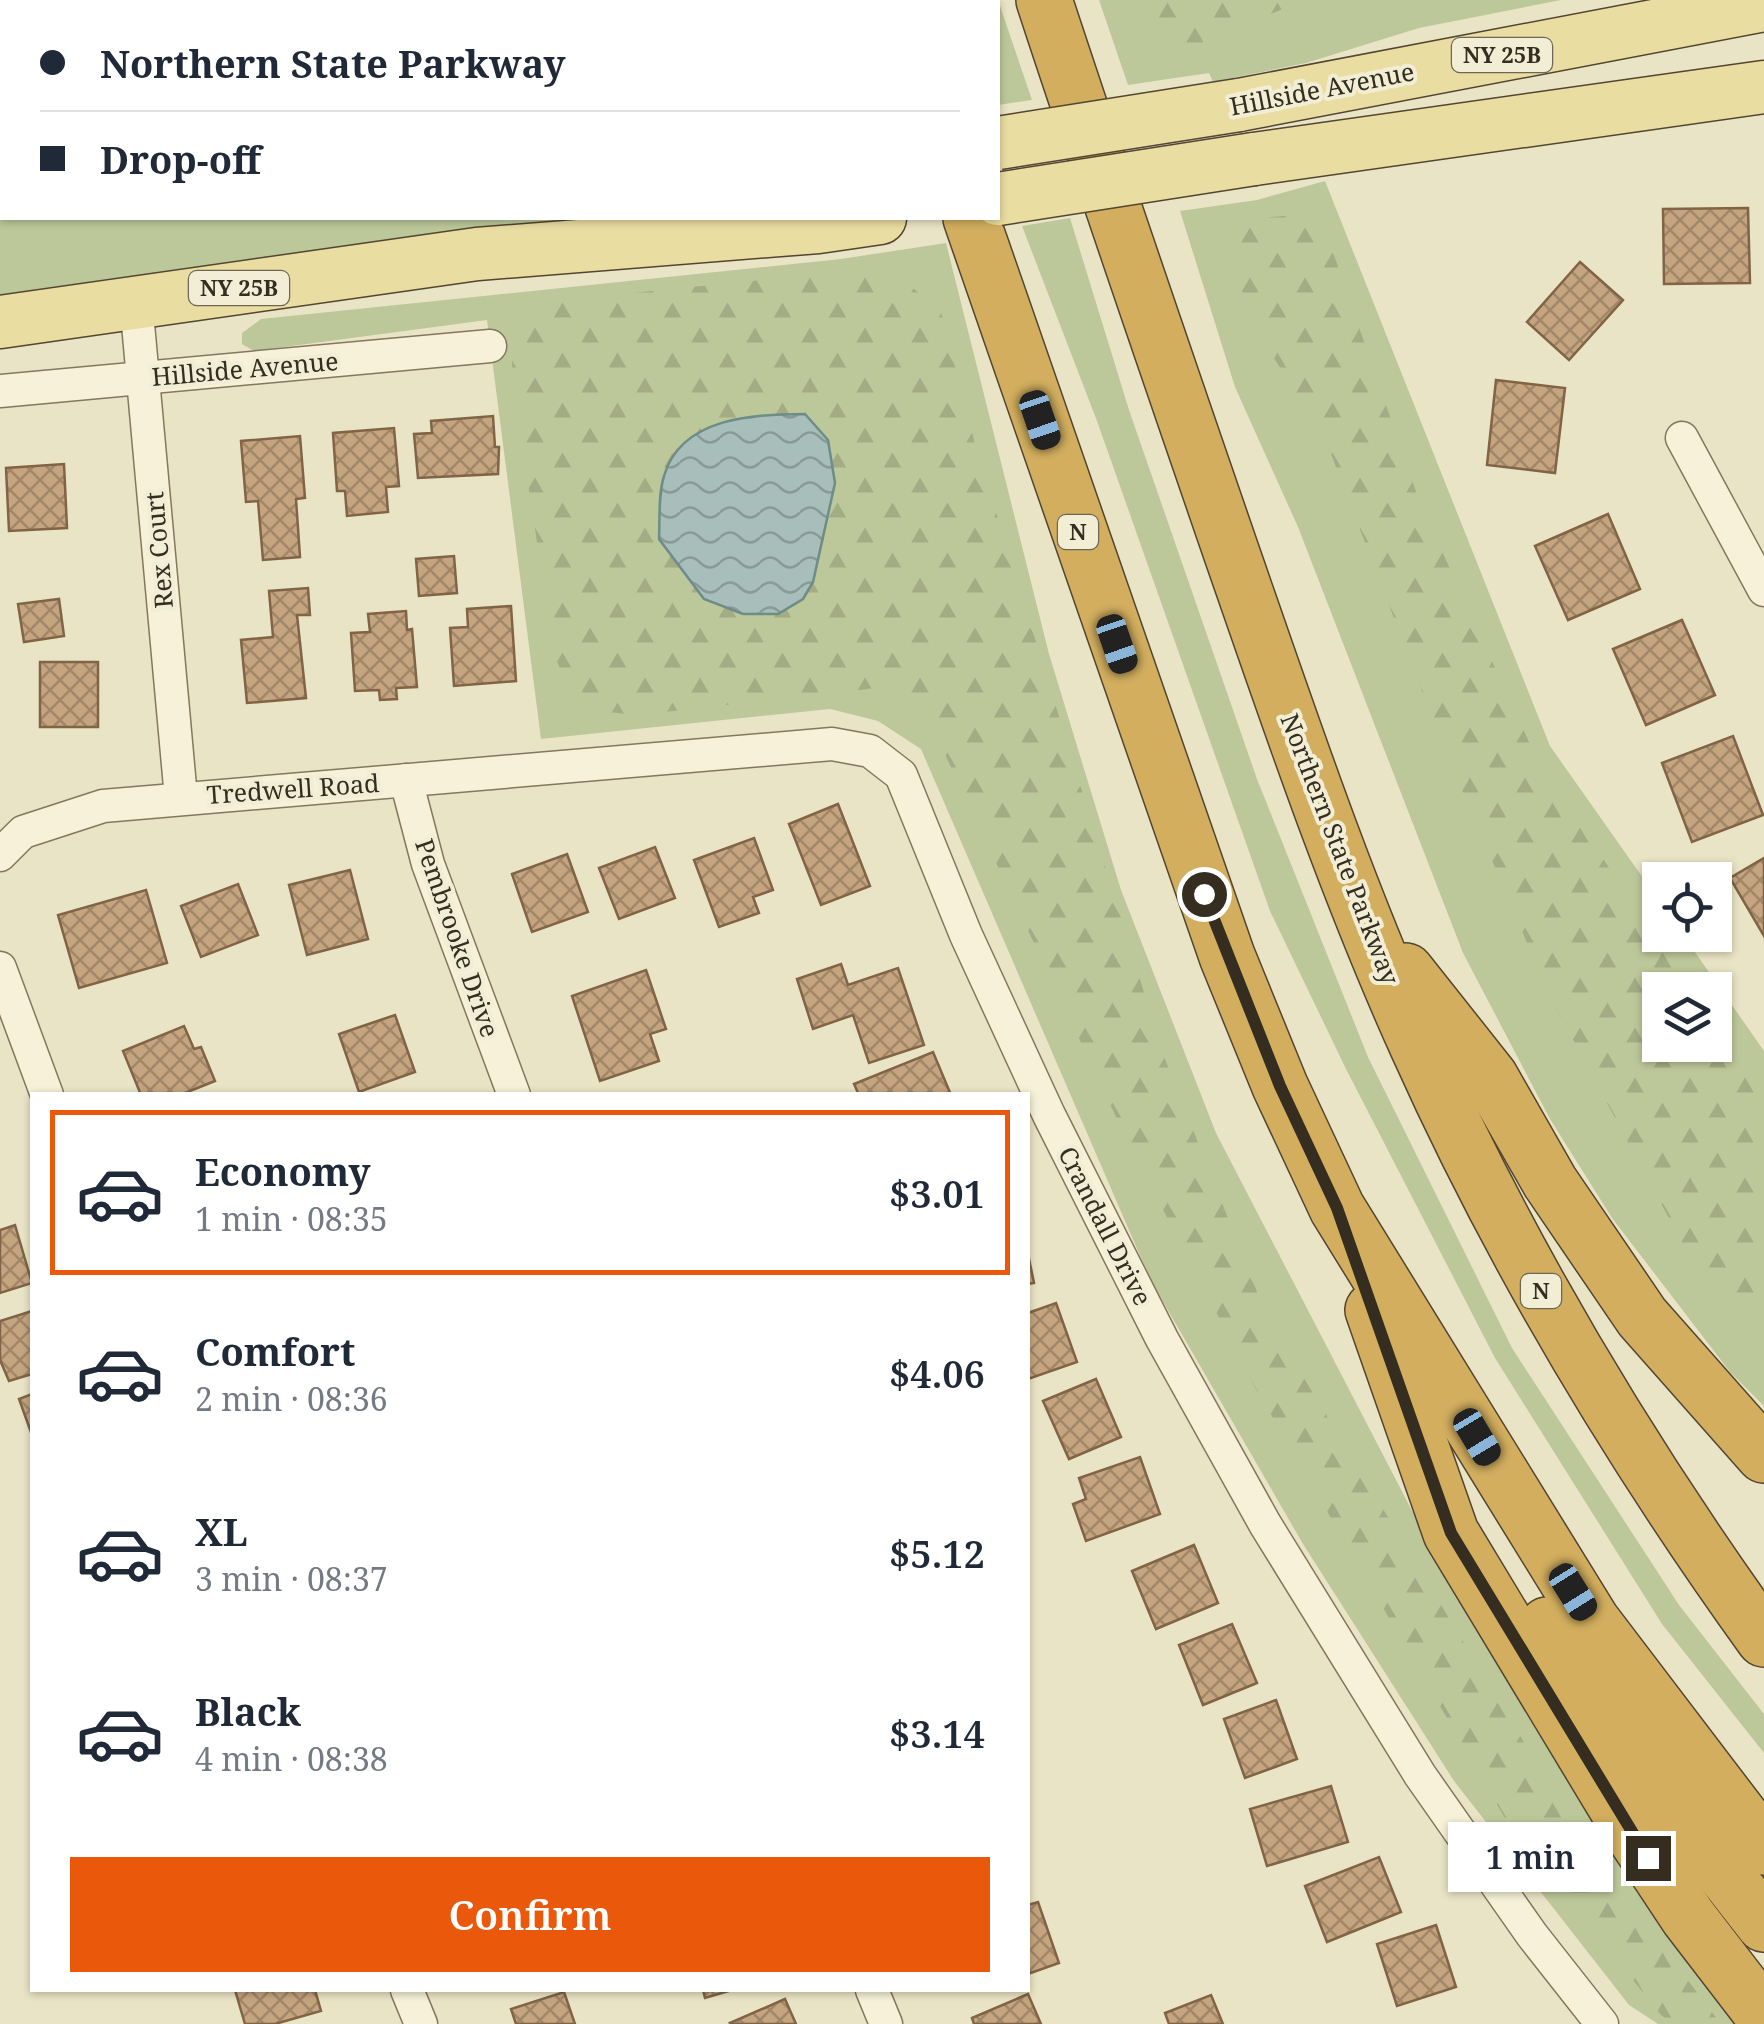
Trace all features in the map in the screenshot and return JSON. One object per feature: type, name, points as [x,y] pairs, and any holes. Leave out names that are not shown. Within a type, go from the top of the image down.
[{"type":"highway","name":"Northern State Parkway","points":[[1044,0],[1271,668],[1364,917],[1418,1047],[1542,1294],[1613,1418],[1764,1639]]},
{"type":"highway","name":"N","points":[[972,220],[1227,956],[1280,1086],[1337,1208],[1592,1622],[1764,1847]]},
{"type":"highway","points":[[1364,917],[1490,1077],[1550,1182],[1642,1317],[1764,1454]]},
{"type":"highway","points":[[1337,1208],[1484,1522],[1630,1752],[1764,1924]]},
{"type":"highway","points":[[1337,1208],[1451,1533],[1629,1828],[1688,1917],[1764,2016]]},
{"type":"main road","name":"Hillside Avenue","points":[[1000,143],[1239,105],[1764,6]]},
{"type":"main road","points":[[1000,199],[1764,86]]},
{"type":"main road","name":"NY 25B","points":[[478,254],[618,220]]},
{"type":"main road","name":"NY 25B","points":[[0,322],[478,254],[866,220]]},
{"type":"street","name":"Rex Court","points":[[136,302],[181,798]]},
{"type":"street","name":"Hillside Avenue","points":[[0,391],[490,346]]},
{"type":"street","points":[[1682,438],[1764,590]]},
{"type":"street","name":"Crandall Drive","points":[[406,780],[832,744],[870,751],[901,776],[966,935],[1049,1116],[1162,1340],[1256,1507],[1420,1776],[1532,1935],[1602,2024]]},
{"type":"street","name":"Tredwell Road","points":[[0,855],[23,832],[103,806],[406,780]]},
{"type":"street","name":"Pembrooke Drive","points":[[406,780],[428,864],[513,1092]]},
{"type":"street","points":[[0,968],[46,1092]]},
{"type":"street","points":[[408,1992],[421,2024]]},
{"type":"street","points":[[873,1992],[886,2024]]},
{"type":"green space","points":[[1099,0],[1561,0],[1419,28],[1306,63],[1213,82],[1209,73],[1128,85]]},
{"type":"green space","points":[[1136,0],[1304,0],[1175,54],[1152,44]]},
{"type":"green space","points":[[1000,6],[1032,100],[1000,105]]},
{"type":"green space","points":[[1325,181],[1550,746],[1642,876],[1642,952],[1695,952],[1709,972],[1642,972],[1642,1062],[1732,1062],[1732,1005],[1764,1051],[1764,1406],[1730,1372],[1612,1218],[1550,1119],[1463,953],[1298,527],[1235,387],[1180,211],[1257,200]]},
{"type":"green space","points":[[1299,215],[1326,232],[1420,503],[1534,753],[1642,918],[1642,952],[1664,952],[1677,972],[1642,972],[1642,1062],[1732,1062],[1732,1057],[1764,1106],[1764,1337],[1686,1250],[1550,997],[1440,738],[1331,454],[1268,348],[1232,269],[1244,219]]},
{"type":"green space","points":[[1070,218],[1129,410],[1257,779],[1368,1057],[1512,1348],[1679,1605],[1764,1714],[1764,1753],[1662,1624],[1495,1358],[1346,1069],[1270,911],[1097,421],[1022,226]]},
{"type":"green space","points":[[0,220],[613,220],[0,322]]},
{"type":"green space","points":[[114,220],[173,220],[119,230]]},
{"type":"green space","points":[[946,243],[1049,654],[1121,890],[1216,1133],[1435,1555],[1738,2024],[1658,2024],[1629,2005],[1454,1781],[1303,1544],[1151,1281],[921,749],[878,721],[830,709],[541,739],[487,320],[254,351],[242,344],[242,333],[261,319],[841,259]]},
{"type":"green space","points":[[891,269],[941,312],[975,444],[1163,1054],[1267,1317],[1591,1853],[1721,2024],[1673,2024],[1661,2015],[1509,1825],[1255,1387],[1126,1138],[924,710],[894,686],[637,715],[578,709],[555,657],[512,382],[514,347],[525,319],[541,302]]},
{"type":"water","points":[[805,414],[828,440],[835,483],[813,582],[803,599],[778,614],[743,614],[704,599],[659,539],[662,483],[673,456],[686,441],[722,423],[764,415]]},
{"type":"building","points":[[1748,208],[1750,283],[1664,284],[1663,209]]},
{"type":"building","points":[[1580,262],[1623,300],[1569,360],[1527,322]]},
{"type":"building","points":[[1496,380],[1565,388],[1555,473],[1487,465]]},
{"type":"building","points":[[493,416],[495,447],[499,447],[498,474],[418,478],[414,434],[432,433],[431,421]]},
{"type":"building","points":[[394,428],[399,486],[386,487],[388,512],[347,516],[345,491],[337,491],[333,433]]},
{"type":"building","points":[[300,436],[305,498],[296,499],[300,557],[263,560],[258,501],[246,502],[241,441]]},
{"type":"building","points":[[64,464],[67,528],[9,531],[6,468]]},
{"type":"building","points":[[1608,514],[1640,589],[1568,620],[1535,546]]},
{"type":"building","points":[[454,556],[457,593],[419,596],[416,559]]},
{"type":"building","points":[[308,588],[310,615],[297,615],[306,698],[247,703],[241,640],[273,637],[269,591]]},
{"type":"building","points":[[59,599],[64,636],[24,642],[18,604]]},
{"type":"building","points":[[511,606],[516,681],[454,686],[450,628],[468,627],[467,609]]},
{"type":"building","points":[[406,611],[407,630],[412,629],[417,687],[396,688],[397,699],[380,700],[379,690],[355,691],[351,633],[370,632],[368,614]]},
{"type":"building","points":[[1682,620],[1715,695],[1646,725],[1613,649]]},
{"type":"building","points":[[40,662],[98,662],[98,727],[40,727]]},
{"type":"building","points":[[1733,736],[1763,815],[1692,842],[1662,763]]},
{"type":"building","points":[[838,804],[870,886],[821,905],[789,824]]},
{"type":"building","points":[[754,838],[773,890],[753,897],[759,913],[719,927],[694,860]]},
{"type":"building","points":[[655,847],[675,898],[619,919],[599,868]]},
{"type":"building","points":[[567,854],[588,912],[532,932],[512,874]]},
{"type":"building","points":[[1764,858],[1764,936],[1732,881],[1732,877]]},
{"type":"building","points":[[350,870],[368,939],[307,955],[289,885]]},
{"type":"building","points":[[238,884],[258,935],[201,957],[181,906]]},
{"type":"building","points":[[146,890],[167,963],[79,988],[58,915]]},
{"type":"building","points":[[841,964],[848,985],[898,968],[924,1045],[869,1063],[853,1015],[813,1029],[797,979]]},
{"type":"building","points":[[646,970],[666,1029],[650,1034],[659,1061],[600,1081],[572,996]]},
{"type":"building","points":[[395,1015],[415,1072],[359,1092],[339,1034]]},
{"type":"building","points":[[184,1026],[194,1049],[201,1047],[215,1081],[188,1092],[140,1092],[123,1051]]},
{"type":"building","points":[[933,1052],[950,1092],[858,1092],[854,1084]]},
{"type":"building","points":[[15,1225],[30,1284],[0,1293],[0,1230]]},
{"type":"building","points":[[1056,1303],[1077,1362],[1030,1378],[1030,1312]]},
{"type":"building","points":[[30,1312],[30,1375],[9,1381],[0,1360],[0,1321]]},
{"type":"building","points":[[1096,1379],[1121,1437],[1069,1459],[1043,1401]]},
{"type":"building","points":[[30,1395],[30,1429],[19,1399]]},
{"type":"building","points":[[1140,1457],[1160,1514],[1086,1541],[1073,1504],[1086,1499],[1079,1478]]},
{"type":"building","points":[[1194,1545],[1218,1603],[1156,1629],[1132,1571]]},
{"type":"building","points":[[1232,1624],[1257,1683],[1203,1705],[1179,1645]]},
{"type":"building","points":[[1276,1700],[1297,1759],[1245,1778],[1224,1719]]},
{"type":"building","points":[[1331,1786],[1348,1842],[1267,1866],[1250,1809]]},
{"type":"building","points":[[1379,1857],[1401,1912],[1327,1942],[1305,1886]]},
{"type":"building","points":[[1038,1902],[1059,1963],[1030,1973],[1030,1904]]},
{"type":"building","points":[[1436,1925],[1456,1987],[1397,2006],[1377,1944]]},
{"type":"building","points":[[236,1992],[316,1992],[321,2011],[275,2024],[245,2024]]},
{"type":"building","points":[[564,1992],[575,2024],[516,2024],[511,2009]]},
{"type":"building","points":[[704,1992],[725,1992],[705,1998]]},
{"type":"building","points":[[1028,1994],[1041,2024],[974,2024],[972,2018]]},
{"type":"building","points":[[1211,1995],[1223,2024],[1169,2024],[1165,2013]]},
{"type":"building","points":[[785,1999],[796,2024],[730,2023]]},
{"type":"route","points":[[1204,894],[1280,1086],[1337,1208],[1451,1533],[1648,1858]]}]
